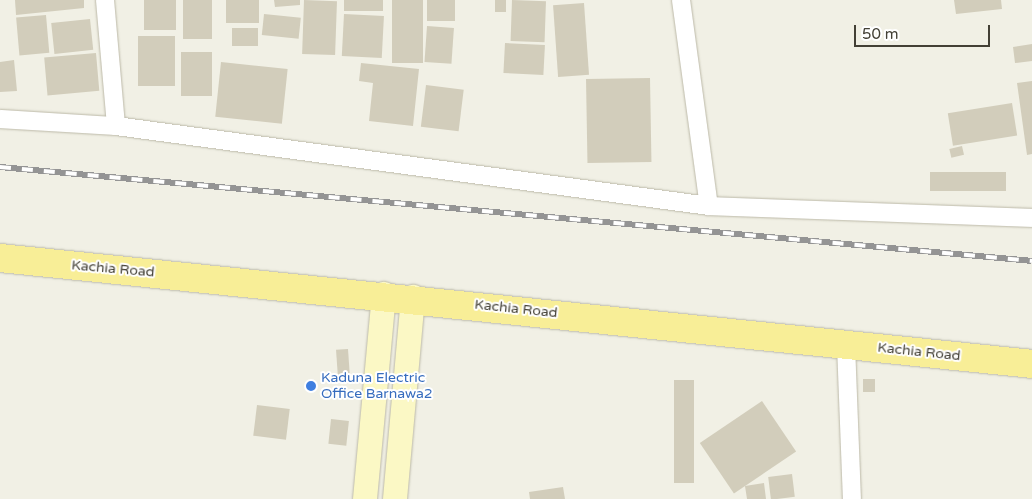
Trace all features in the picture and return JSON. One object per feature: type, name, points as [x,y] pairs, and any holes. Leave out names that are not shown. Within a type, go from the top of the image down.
[{"type":"main road","name":"Kachia Road","points":[[0,258],[384,294],[1032,364]]},
{"type":"street","points":[[106,0],[116,126]]},
{"type":"street","points":[[681,0],[709,206]]},
{"type":"street","points":[[0,119],[116,126],[709,206],[1032,218]]},
{"type":"street","points":[[365,499],[384,294]]},
{"type":"street","points":[[395,499],[413,297]]},
{"type":"street","points":[[846,345],[852,499]]},
{"type":"building","points":[[15,0],[84,0],[84,8],[16,15]]},
{"type":"building","points":[[144,0],[176,0],[176,30],[144,30]]},
{"type":"building","points":[[183,0],[212,0],[212,39],[183,39]]},
{"type":"building","points":[[226,0],[259,0],[259,23],[226,23]]},
{"type":"building","points":[[274,0],[300,0],[300,5],[275,7]]},
{"type":"building","points":[[304,0],[337,1],[335,55],[302,54]]},
{"type":"building","points":[[344,0],[383,0],[383,11],[344,11]]},
{"type":"building","points":[[392,0],[423,0],[423,63],[392,63]]},
{"type":"building","points":[[427,0],[455,0],[455,21],[427,21]]},
{"type":"building","points":[[495,0],[506,0],[506,12],[495,12]]},
{"type":"building","points":[[512,0],[546,1],[545,42],[511,41]]},
{"type":"building","points":[[954,0],[1001,0],[1002,9],[956,14]]},
{"type":"building","points":[[584,3],[589,75],[558,77],[553,5]]},
{"type":"building","points":[[264,14],[301,18],[299,39],[262,35]]},
{"type":"building","points":[[344,14],[384,16],[382,58],[342,56]]},
{"type":"building","points":[[46,15],[49,53],[19,55],[16,18]]},
{"type":"building","points":[[90,19],[93,50],[54,54],[51,23]]},
{"type":"building","points":[[427,26],[454,28],[451,64],[424,62]]},
{"type":"building","points":[[232,28],[258,28],[258,46],[232,46]]},
{"type":"building","points":[[138,36],[175,36],[175,86],[138,86]]},
{"type":"building","points":[[505,43],[545,45],[543,75],[503,73]]},
{"type":"building","points":[[1032,44],[1032,61],[1015,63],[1013,47]]},
{"type":"building","points":[[181,52],[212,52],[212,96],[181,96]]},
{"type":"building","points":[[96,53],[99,91],[48,95],[44,58]]},
{"type":"building","points":[[14,60],[17,91],[0,92],[0,62]]},
{"type":"building","points":[[221,62],[288,69],[282,124],[215,117]]},
{"type":"building","points":[[361,63],[419,69],[413,126],[369,121],[373,83],[359,81]]},
{"type":"building","points":[[650,78],[651,162],[587,163],[586,79]]},
{"type":"building","points":[[1032,81],[1032,154],[1027,155],[1017,83]]},
{"type":"building","points":[[426,85],[464,90],[459,131],[421,127]]},
{"type":"building","points":[[1012,103],[1017,136],[953,146],[948,113]]},
{"type":"building","points":[[962,146],[964,155],[951,158],[949,149]]},
{"type":"building","points":[[930,172],[1006,172],[1006,191],[930,191]]},
{"type":"building","points":[[348,349],[350,381],[338,382],[336,350]]},
{"type":"building","points":[[863,379],[875,379],[875,392],[863,392]]},
{"type":"building","points":[[674,380],[694,380],[694,483],[674,483]]},
{"type":"building","points":[[762,401],[796,452],[734,494],[700,443]]},
{"type":"building","points":[[257,405],[290,409],[286,440],[253,436]]},
{"type":"building","points":[[331,419],[349,421],[346,446],[328,444]]},
{"type":"building","points":[[792,474],[795,497],[771,499],[768,477]]},
{"type":"building","points":[[764,483],[766,499],[747,499],[745,486]]},
{"type":"building","points":[[563,487],[565,499],[530,499],[529,492]]},
{"type":"railway","points":[[0,167],[1032,261]]},
{"type":"place","name":"Kaduna Electric Office Barnawa2","points":[[311,386]]}]
